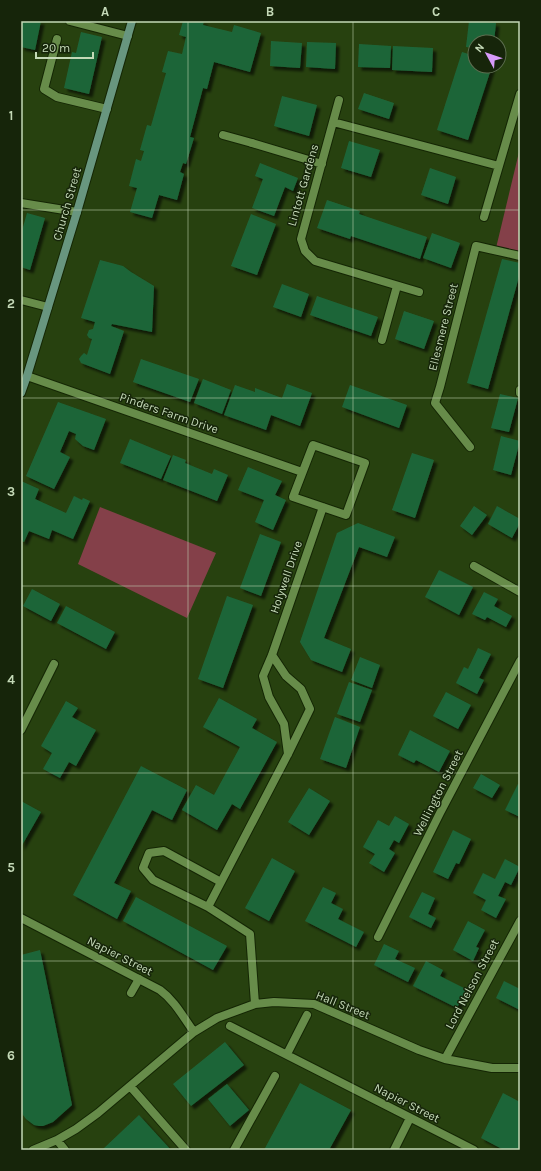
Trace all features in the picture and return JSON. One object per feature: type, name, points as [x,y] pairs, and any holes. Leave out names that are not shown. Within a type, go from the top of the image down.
[{"type":"street","points":[[70,21],[128,36]]},
{"type":"street","name":"Church Street","points":[[21,393],[24,374],[48,307],[132,21]]},
{"type":"street","points":[[57,39],[44,89],[57,97],[107,109]]},
{"type":"street","points":[[484,217],[520,94]]},
{"type":"street","name":"Lintott Gardens","points":[[339,100],[301,239],[305,251],[315,261],[419,292]]},
{"type":"street","points":[[333,122],[499,166]]},
{"type":"street","points":[[223,135],[322,164]]},
{"type":"street","points":[[21,202],[77,212]]},
{"type":"street","name":"Ellesmere Street","points":[[470,448],[435,403],[476,246],[520,256]]},
{"type":"street","points":[[382,340],[397,286]]},
{"type":"street","points":[[21,300],[48,307]]},
{"type":"street","name":"Pinders Farm Drive","points":[[24,374],[302,472]]},
{"type":"street","points":[[313,445],[365,463],[346,516],[323,507],[293,497],[313,445]]},
{"type":"street","name":"Holywell Drive","points":[[288,754],[284,724],[269,697],[263,676],[272,655],[323,507]]},
{"type":"street","points":[[474,566],[520,592]]},
{"type":"street","points":[[208,907],[310,709],[301,689],[286,676],[272,655]]},
{"type":"street","name":"Wellington Street","points":[[378,937],[440,813],[520,661]]},
{"type":"street","points":[[21,730],[54,664]]},
{"type":"street","points":[[221,882],[164,851],[149,853],[143,868],[153,880],[208,907],[250,934],[255,1004]]},
{"type":"street","name":"Napier Street","points":[[21,918],[168,995],[194,1032]]},
{"type":"street","name":"Lord Nelson Street","points":[[445,1059],[520,920]]},
{"type":"street","points":[[131,993],[139,979]]},
{"type":"street","name":"Hall Street","points":[[33,1150],[57,1140],[76,1129],[98,1113],[194,1032],[217,1018],[255,1004],[274,1002],[314,1004],[419,1050],[445,1059],[492,1068],[520,1068]]},
{"type":"street","points":[[287,1054],[307,1015]]},
{"type":"street","name":"Napier Street","points":[[230,1026],[474,1150]]},
{"type":"street","points":[[234,1150],[275,1076]]},
{"type":"street","points":[[130,1086],[186,1150]]},
{"type":"street","points":[[394,1150],[410,1118]]},
{"type":"street","points":[[57,1140],[65,1150]]},
{"type":"shaded area","points":[[520,148],[520,256],[496,248]]},
{"type":"shaded area","points":[[100,507],[216,553],[187,618],[78,564]]},
{"type":"building","points":[[21,21],[41,21],[35,50],[21,47]]},
{"type":"building","points":[[183,21],[204,21],[203,25],[232,32],[234,25],[261,33],[250,72],[214,62],[207,89],[203,88],[190,137],[194,138],[186,164],[183,163],[180,172],[184,174],[177,200],[159,195],[152,218],[130,212],[137,188],[129,186],[136,159],[141,161],[144,151],[140,150],[147,125],[151,126],[166,73],[162,72],[168,51],[182,54],[186,37],[179,35]]},
{"type":"building","points":[[469,21],[496,23],[495,34],[468,34]]},
{"type":"building","points":[[81,32],[102,37],[89,94],[64,88],[72,52],[76,53]]},
{"type":"building","points":[[271,41],[302,43],[300,68],[270,66]]},
{"type":"building","points":[[307,42],[336,43],[335,69],[306,67]]},
{"type":"building","points":[[359,44],[391,46],[390,68],[358,67]]},
{"type":"building","points":[[393,46],[433,48],[432,72],[392,70]]},
{"type":"building","points":[[462,52],[467,54],[467,74],[489,74],[468,140],[437,130]]},
{"type":"building","points":[[364,93],[394,103],[389,119],[358,109]]},
{"type":"building","points":[[282,96],[317,105],[309,136],[274,126]]},
{"type":"building","points":[[349,141],[380,150],[371,177],[341,168]]},
{"type":"building","points":[[260,163],[298,178],[293,191],[285,187],[274,216],[252,208],[263,179],[255,176]]},
{"type":"building","points":[[430,168],[456,177],[448,204],[421,195]]},
{"type":"building","points":[[327,200],[360,211],[359,214],[427,237],[420,259],[351,236],[350,239],[317,228]]},
{"type":"building","points":[[27,213],[45,218],[30,270],[21,267],[21,234]]},
{"type":"building","points":[[251,214],[276,224],[257,275],[231,266]]},
{"type":"building","points":[[432,233],[460,243],[451,268],[423,258]]},
{"type":"building","points":[[502,259],[520,263],[520,273],[488,389],[467,383]]},
{"type":"building","points":[[100,260],[123,266],[154,286],[152,332],[112,324],[111,326],[124,331],[110,374],[81,363],[79,359],[84,353],[87,355],[92,339],[87,335],[89,330],[93,329],[95,322],[81,318]]},
{"type":"building","points":[[282,284],[309,294],[301,317],[273,307]]},
{"type":"building","points":[[317,296],[378,317],[371,336],[310,315]]},
{"type":"building","points":[[404,311],[434,321],[424,349],[395,339]]},
{"type":"building","points":[[141,359],[199,379],[190,402],[133,382]]},
{"type":"building","points":[[203,379],[231,390],[222,414],[194,403]]},
{"type":"building","points":[[287,384],[312,393],[300,426],[271,415],[266,430],[224,415],[235,385],[255,392],[255,388],[282,398]]},
{"type":"building","points":[[350,385],[407,405],[399,428],[342,407]]},
{"type":"building","points":[[500,394],[518,398],[509,432],[491,428]]},
{"type":"building","points":[[58,402],[106,419],[94,450],[83,446],[75,439],[76,434],[69,431],[60,452],[70,457],[54,489],[26,476]]},
{"type":"building","points":[[501,436],[520,441],[511,475],[493,470]]},
{"type":"building","points":[[130,439],[171,456],[161,479],[120,463]]},
{"type":"building","points":[[412,453],[434,460],[415,518],[392,510]]},
{"type":"building","points":[[173,455],[186,460],[185,463],[212,474],[214,469],[228,475],[217,501],[163,480]]},
{"type":"building","points":[[248,467],[282,481],[275,495],[286,500],[273,530],[255,522],[264,500],[238,490]]},
{"type":"building","points":[[21,481],[39,489],[35,499],[66,513],[74,496],[82,500],[83,498],[90,501],[73,539],[52,530],[49,539],[29,531],[24,542],[21,541]]},
{"type":"building","points":[[474,506],[487,515],[472,535],[460,526]]},
{"type":"building","points":[[497,506],[520,519],[520,523],[512,538],[488,524]]},
{"type":"building","points":[[358,523],[395,537],[387,557],[359,547],[324,638],[351,649],[342,672],[311,660],[300,642],[337,533]]},
{"type":"building","points":[[260,534],[281,542],[261,596],[240,588]]},
{"type":"building","points":[[439,570],[473,587],[459,615],[425,597]]},
{"type":"building","points":[[32,589],[60,604],[51,621],[23,606]]},
{"type":"building","points":[[484,592],[498,599],[494,606],[512,616],[506,627],[487,617],[485,620],[472,614]]},
{"type":"building","points":[[227,596],[253,605],[223,688],[198,679]]},
{"type":"building","points":[[66,606],[115,632],[106,649],[57,623]]},
{"type":"building","points":[[478,648],[491,654],[479,678],[484,680],[477,694],[456,683],[464,667],[468,669]]},
{"type":"building","points":[[360,657],[380,665],[372,688],[351,680]]},
{"type":"building","points":[[349,682],[372,690],[360,722],[337,714]]},
{"type":"building","points":[[446,692],[471,705],[458,729],[433,716]]},
{"type":"building","points":[[219,698],[257,719],[252,728],[277,742],[240,809],[232,804],[217,830],[182,810],[196,785],[214,795],[240,747],[203,727]]},
{"type":"building","points":[[66,701],[78,708],[72,717],[96,730],[76,766],[69,762],[60,778],[43,769],[52,753],[41,746]]},
{"type":"building","points":[[335,717],[360,727],[346,768],[320,759]]},
{"type":"building","points":[[410,730],[450,751],[439,772],[416,760],[414,763],[398,755]]},
{"type":"building","points":[[141,766],[187,790],[172,820],[152,810],[114,883],[131,891],[117,919],[73,895]]},
{"type":"building","points":[[481,774],[500,785],[492,798],[473,788]]},
{"type":"building","points":[[518,784],[520,785],[520,817],[505,810]]},
{"type":"building","points":[[309,788],[330,801],[309,835],[288,822]]},
{"type":"building","points":[[21,801],[41,812],[21,847]]},
{"type":"building","points":[[395,816],[409,824],[399,843],[394,840],[389,849],[395,853],[384,872],[369,863],[375,854],[363,847],[378,820],[389,826]]},
{"type":"building","points":[[453,830],[471,839],[459,864],[456,863],[448,879],[433,872]]},
{"type":"building","points":[[272,858],[295,871],[269,921],[245,908]]},
{"type":"building","points":[[505,859],[520,867],[511,885],[505,882],[498,896],[506,899],[496,918],[481,910],[486,900],[473,893],[483,873],[495,879]]},
{"type":"building","points":[[323,887],[336,893],[331,903],[343,909],[338,919],[364,932],[356,947],[305,921]]},
{"type":"building","points":[[422,892],[435,898],[428,914],[436,918],[431,928],[409,917]]},
{"type":"building","points":[[136,897],[227,946],[213,970],[123,921]]},
{"type":"building","points":[[468,921],[485,930],[476,947],[479,948],[473,961],[453,950]]},
{"type":"building","points":[[384,944],[399,951],[395,959],[415,968],[408,982],[374,965]]},
{"type":"building","points":[[40,950],[72,1105],[53,1122],[43,1126],[34,1125],[26,1119],[21,1108],[21,955]]},
{"type":"building","points":[[426,961],[443,970],[440,976],[466,989],[457,1008],[413,986]]},
{"type":"building","points":[[504,981],[520,989],[520,1010],[496,998]]},
{"type":"building","points":[[225,1042],[244,1065],[191,1106],[173,1084]]},
{"type":"building","points":[[300,1083],[351,1110],[329,1150],[264,1150]]},
{"type":"building","points":[[227,1084],[249,1110],[230,1126],[208,1099]]},
{"type":"building","points":[[503,1093],[520,1102],[520,1150],[504,1150],[481,1138]]},
{"type":"building","points":[[139,1115],[171,1150],[102,1150]]}]
